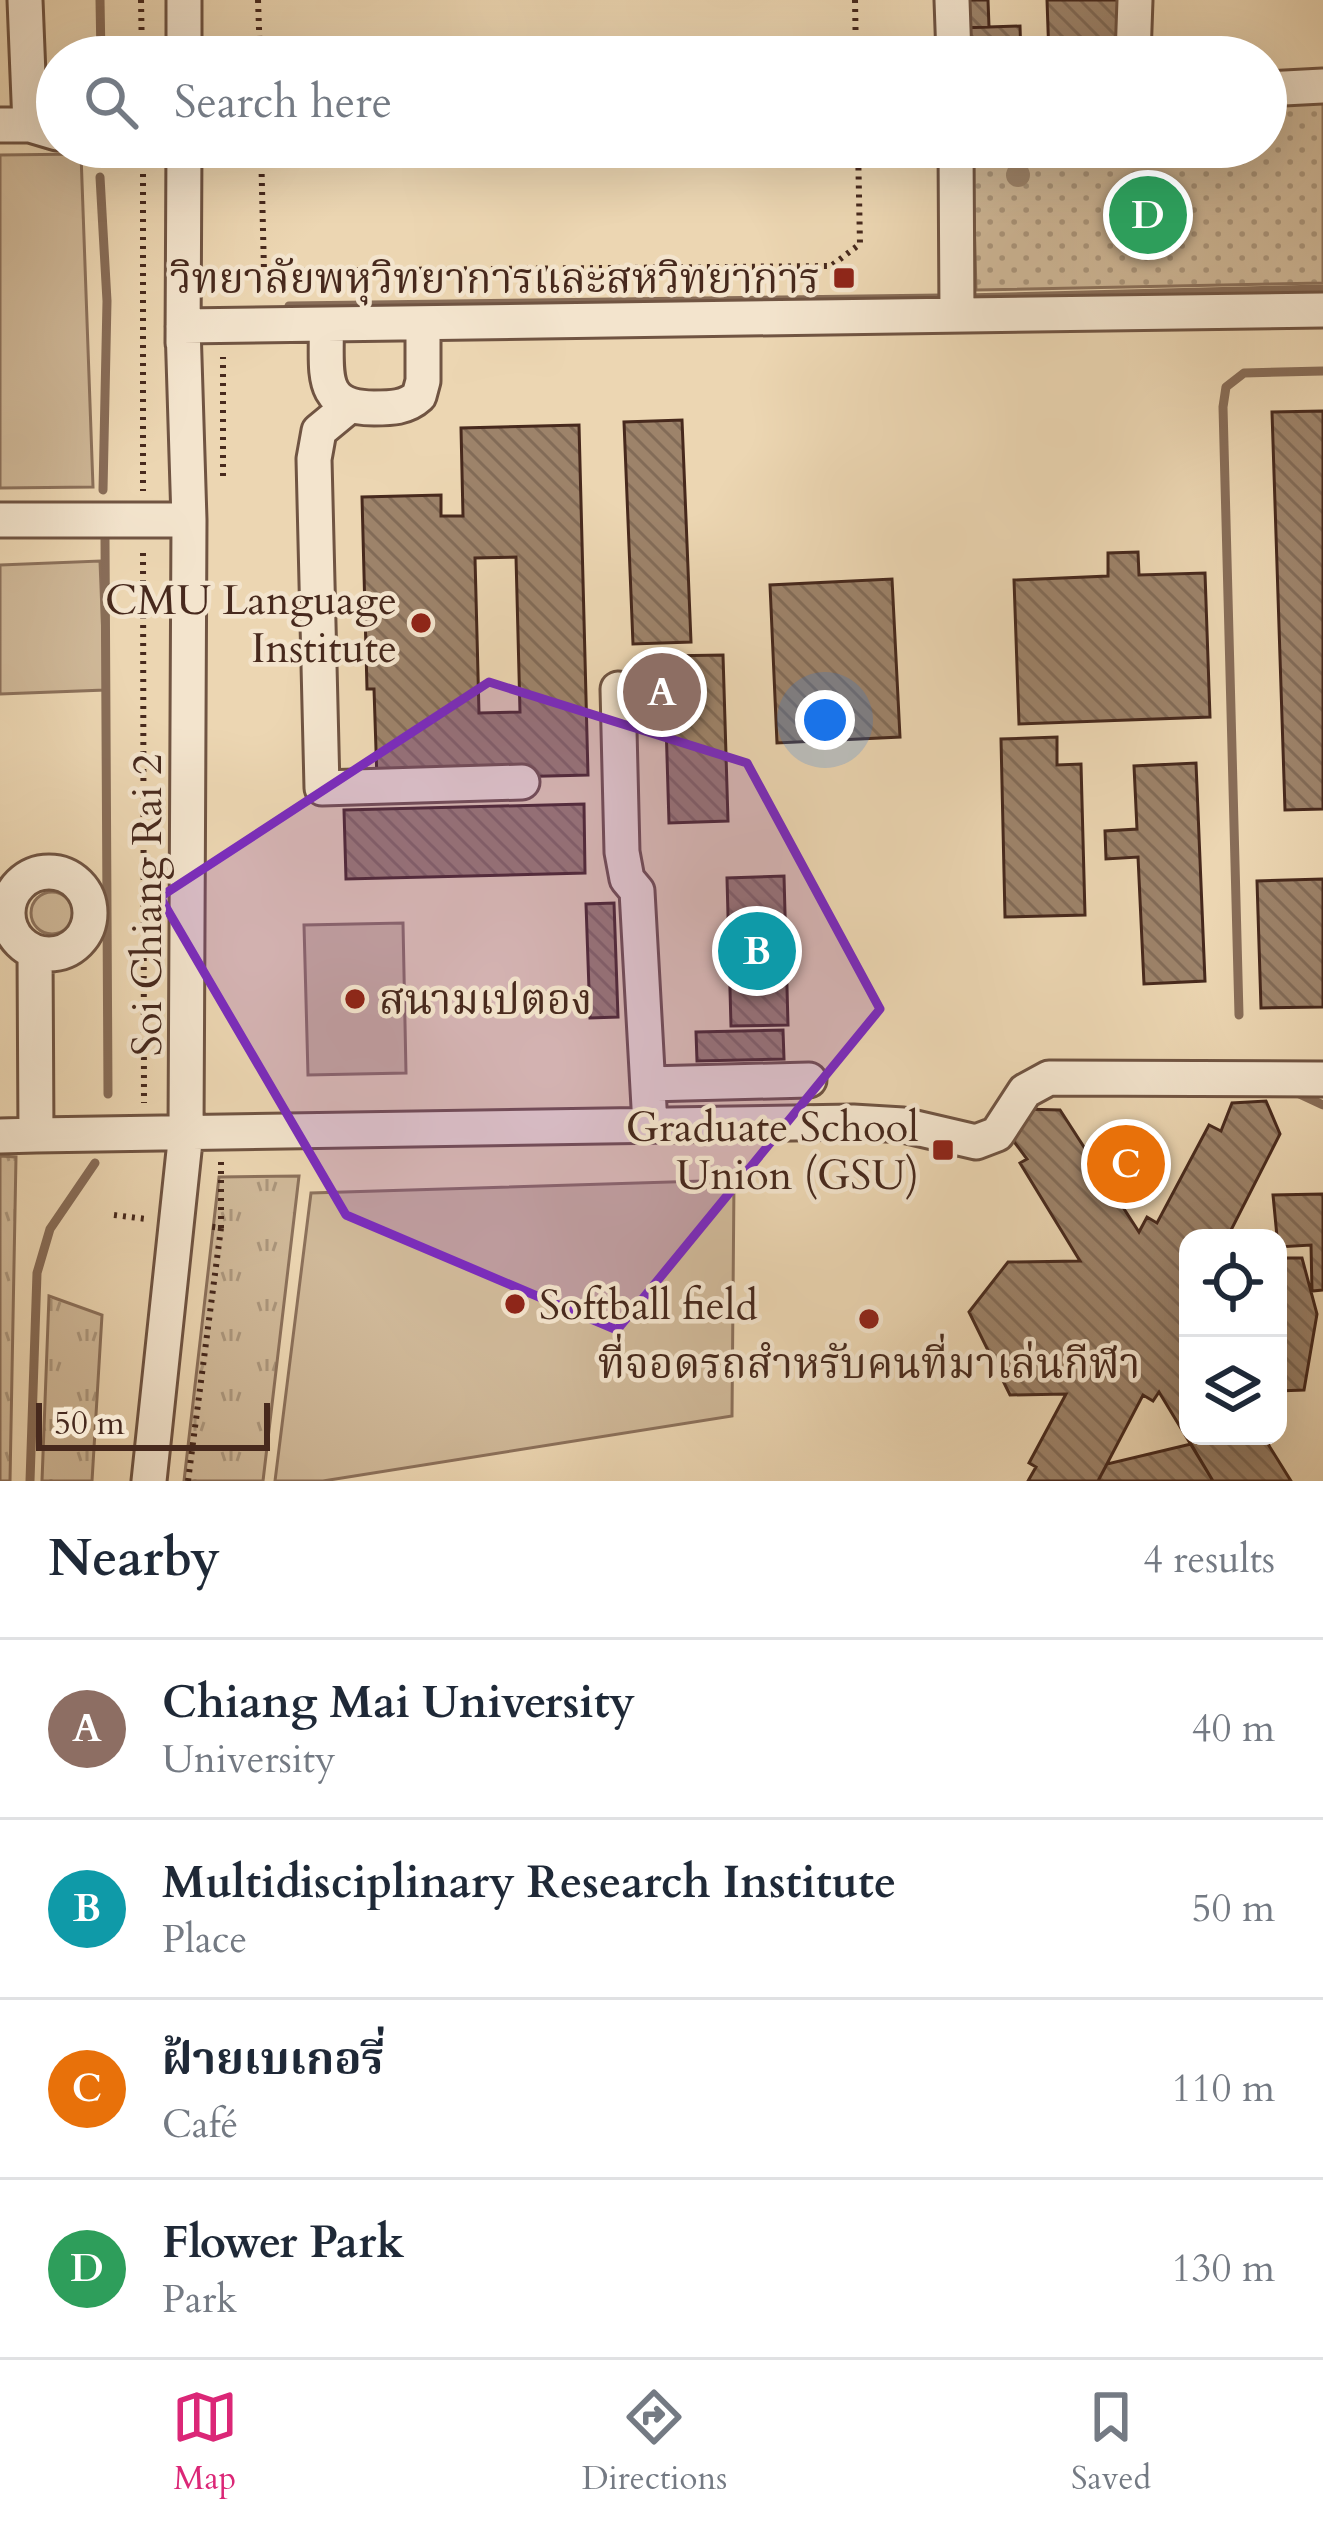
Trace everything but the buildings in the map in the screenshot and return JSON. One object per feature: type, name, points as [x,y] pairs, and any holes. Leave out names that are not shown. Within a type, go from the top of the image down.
[{"type":"street","points":[[26,0],[29,128]]},
{"type":"street","points":[[175,0],[175,36]]},
{"type":"street","points":[[184,0],[184,36]]},
{"type":"street","points":[[952,0],[953,36]]},
{"type":"street","points":[[1133,36],[1135,0]]},
{"type":"street","points":[[1287,88],[1323,86]]},
{"type":"street","points":[[174,168],[175,298],[183,322]]},
{"type":"street","points":[[149,1481],[186,1132],[189,532],[184,168]]},
{"type":"street","points":[[956,168],[957,314]]},
{"type":"street","points":[[223,326],[1323,310]]},
{"type":"street","points":[[183,322],[223,326],[423,324],[940,318],[957,314]]},
{"type":"street","points":[[423,324],[423,381],[415,401],[385,408],[347,407],[324,423],[315,449],[322,788],[522,782]]},
{"type":"street","points":[[326,325],[330,389],[347,407]]},
{"type":"street","points":[[0,520],[143,521],[189,532]]},
{"type":"street","points":[[618,689],[622,852],[626,879],[637,891],[650,1124]]},
{"type":"street","points":[[34,952],[36,1135]]},
{"type":"street","points":[[0,1136],[853,1122],[903,1125],[976,1142],[997,1134],[1025,1091],[1049,1078],[1323,1078]]},
{"type":"street","points":[[648,1084],[809,1081]]},
{"type":"path","points":[[141,0],[142,36]]},
{"type":"path","points":[[258,0],[259,36]]},
{"type":"path","points":[[855,0],[856,36]]},
{"type":"path","points":[[143,168],[144,1112]]},
{"type":"path","points":[[262,168],[264,272],[831,266],[860,244],[858,168]]},
{"type":"highlighted area","points":[[489,682],[747,763],[880,1009],[617,1330],[346,1215],[160,897]]},
{"type":"green space","points":[[1323,102],[1323,283],[976,290],[973,168],[1287,168],[1287,103]]},
{"type":"green space","points":[[0,155],[36,155],[36,168],[82,168],[93,487],[0,488]]},
{"type":"green space","points":[[100,561],[105,690],[0,694],[0,565]]},
{"type":"green space","points":[[52,892],[67,898],[73,913],[67,928],[52,934],[37,928],[31,913],[37,898]]},
{"type":"green space","name":"สนามเปตอง","points":[[403,923],[406,1073],[308,1075],[304,925]]},
{"type":"green space","points":[[0,1156],[16,1157],[10,1481],[0,1481]]},
{"type":"green space","points":[[299,1176],[263,1481],[184,1481],[219,1177]]},
{"type":"green space","name":"Softball field","points":[[734,1180],[732,1416],[323,1481],[275,1481],[311,1193]]},
{"type":"green space","points":[[49,1296],[102,1315],[92,1481],[42,1481]]},
{"type":"waterway","points":[[100,0],[101,36]]},
{"type":"waterway","points":[[100,177],[107,301],[103,490]]},
{"type":"waterway","points":[[964,298],[1323,289]]},
{"type":"waterway","points":[[289,306],[942,298]]},
{"type":"waterway","points":[[1239,1015],[1223,407],[1226,387],[1244,373],[1323,371]]},
{"type":"waterway","points":[[105,539],[108,1094]]},
{"type":"waterway","points":[[1295,1092],[1323,1105]]},
{"type":"waterway","points":[[30,1481],[37,1273],[50,1229],[95,1163]]},
{"type":"place","name":"Flower Park","points":[[1148,215]]},
{"type":"place","name":"วิทยาลัยพหุวิทยาการและสหวิทยาการ","points":[[844,278]]},
{"type":"place","name":"CMU Language Institute","points":[[421,623]]},
{"type":"place","name":"Chiang Mai University","points":[[662,692]]},
{"type":"place","name":"Multidisciplinary Research Institute","points":[[757,951]]},
{"type":"place","name":"สนามเปตอง","points":[[355,999]]},
{"type":"place","name":"Graduate School Union (GSU)","points":[[943,1150]]},
{"type":"place","name":"ฝ้ายเบเกอรี่","points":[[1126,1164]]},
{"type":"place","name":"Softball field","points":[[515,1304]]},
{"type":"place","name":"ที่จอดรถสำหรับคนที่มาเล่นกีฬา","points":[[869,1319]]}]
